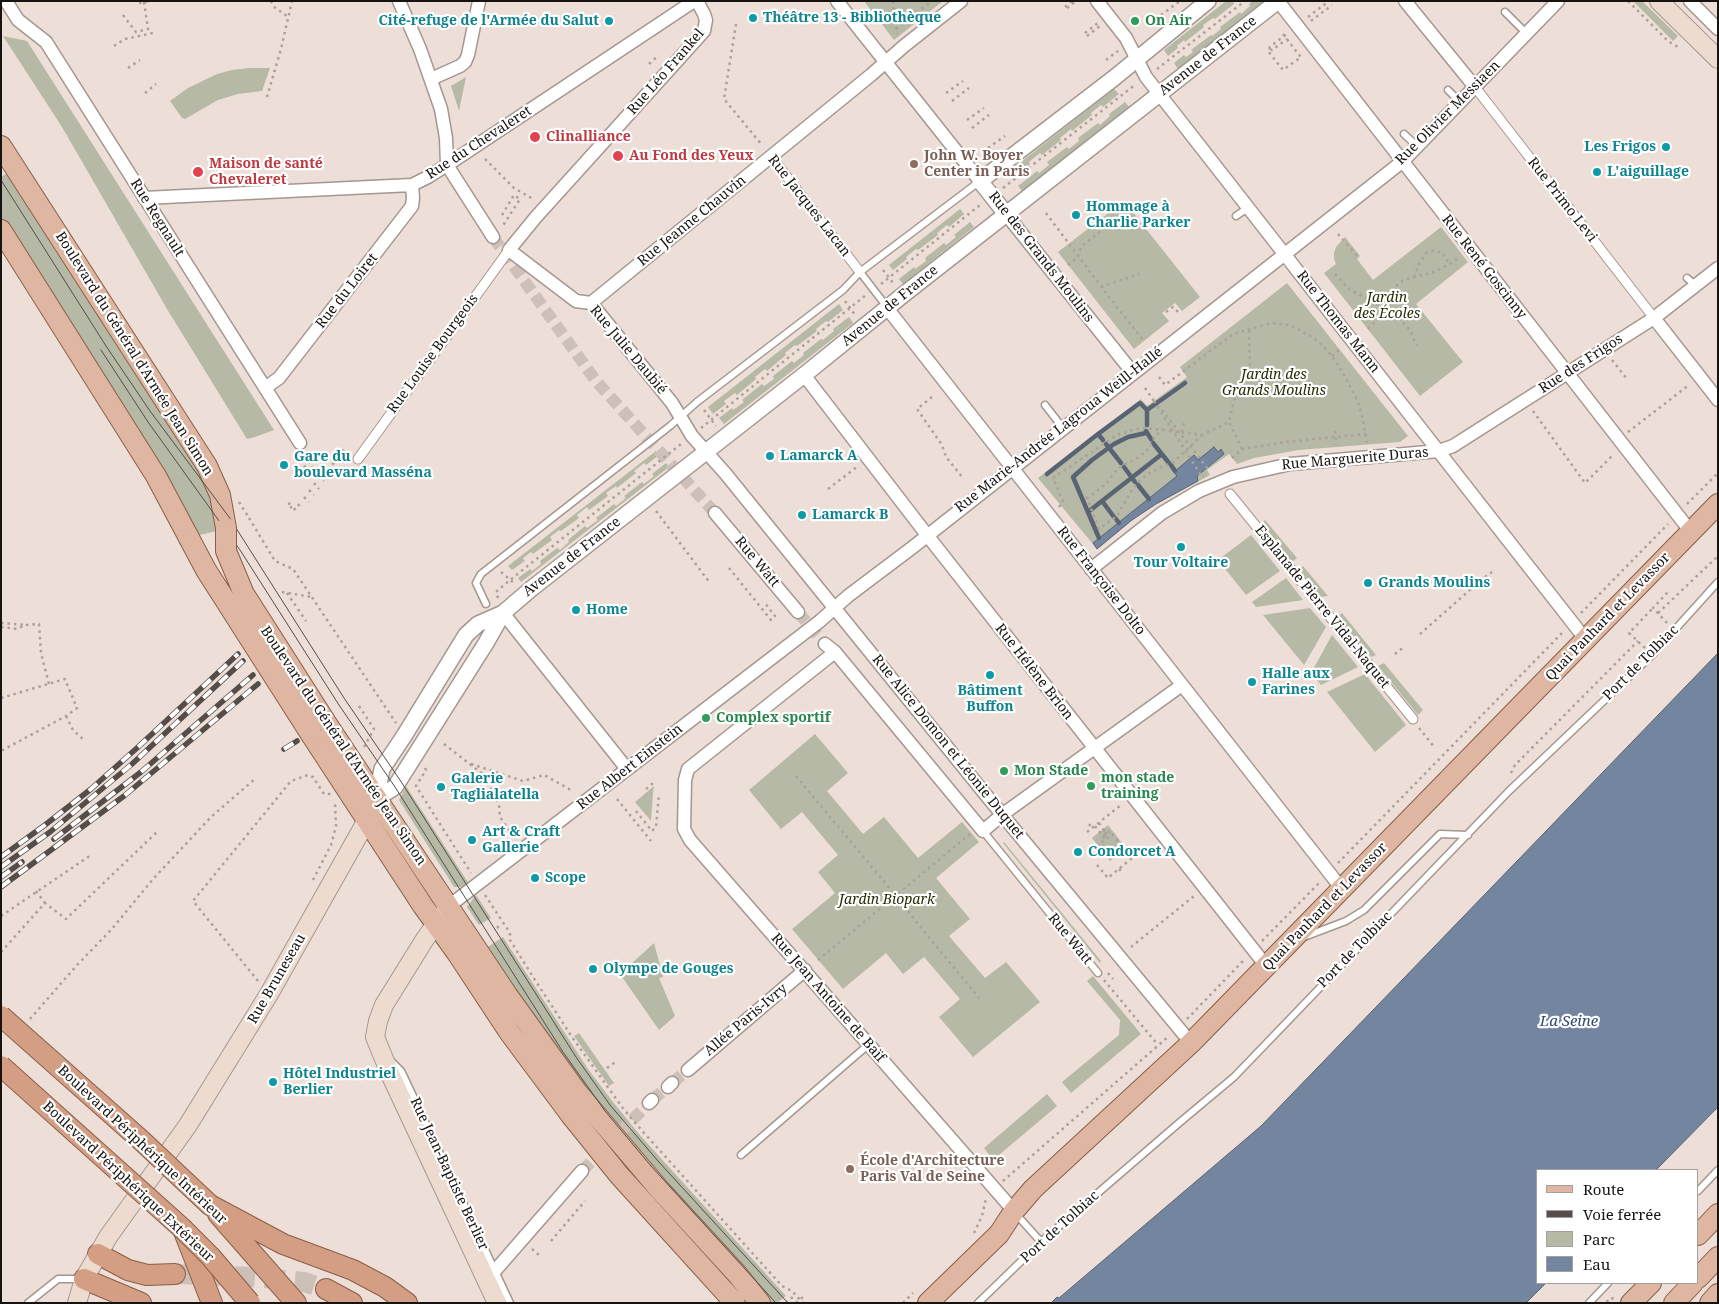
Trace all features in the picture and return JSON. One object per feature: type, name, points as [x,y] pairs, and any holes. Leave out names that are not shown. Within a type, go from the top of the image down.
[{"type":"highway","name":"Boulevard Périphérique Intérieur","points":[[1,1016],[142,1141],[210,1205],[296,1303]]},
{"type":"highway","name":"Boulevard Périphérique Extérieur","points":[[1,1066],[183,1229],[210,1256],[250,1303]]},
{"type":"highway","points":[[210,1205],[283,1244],[353,1270],[385,1287],[407,1303]]},
{"type":"highway","points":[[183,1229],[212,1303]]},
{"type":"highway","points":[[98,1254],[128,1270],[147,1275],[175,1274]]},
{"type":"highway","points":[[84,1279],[141,1303]]},
{"type":"highway","points":[[326,1289],[352,1303]]},
{"type":"main road","points":[[1659,1],[1718,59]]},
{"type":"main road","name":"Boulevard du Général d'Armée Jean Simon","points":[[1,146],[207,466],[220,495],[226,528],[226,551],[244,594],[376,799],[508,996],[577,1092],[654,1183],[738,1275],[760,1303]]},
{"type":"main road","name":"Boulevard du Général d'Armée Jean Simon","points":[[1,230],[156,476],[206,570],[435,924],[457,953],[509,1032],[586,1134],[619,1175],[735,1303]]},
{"type":"main road","name":"Quai Panhard et Levassor","points":[[922,1296],[999,1234],[1014,1211],[1032,1189],[1191,1043],[1718,504]]},
{"type":"main road","name":"Rue Bruneseau","points":[[77,1303],[84,1279],[118,1221],[188,1125],[264,1002],[367,820],[376,799]]},
{"type":"main road","name":"Rue Jean-Baptiste Berlier","points":[[449,906],[435,924],[384,1005],[375,1037],[491,1276],[497,1303]]},
{"type":"main road","points":[[1699,1233],[1718,1214]]},
{"type":"main road","points":[[1699,1277],[1718,1257]]},
{"type":"main road","points":[[1623,1302],[1650,1284]]},
{"type":"main road","points":[[1674,1303],[1692,1284]]},
{"type":"main road","points":[[1710,1303],[1718,1294]]},
{"type":"street","name":"Rue Regnault","points":[[6,1],[18,20],[46,42],[265,388],[300,449]]},
{"type":"street","points":[[399,1],[418,44],[441,109],[444,121],[447,165],[496,235]]},
{"type":"street","points":[[431,79],[465,62],[479,1]]},
{"type":"street","name":"Rue du Chevaleret","points":[[144,198],[412,185],[447,165],[695,1]]},
{"type":"street","name":"Rue Léo Frankel","points":[[509,250],[536,217],[704,31],[706,20],[695,1]]},
{"type":"street","name":"Rue des Grands Moulins","points":[[838,1],[1133,373]]},
{"type":"street","name":"Rue Jeanne Chauvin","points":[[591,303],[961,1]]},
{"type":"street","name":"Rue Thomas Mann","points":[[1097,1],[1126,38],[1146,77],[1586,640]]},
{"type":"street","points":[[980,181],[1137,60],[1208,1]]},
{"type":"street","name":"Avenue de France","points":[[376,799],[382,769],[466,635],[478,624],[503,613],[527,592],[1278,1]]},
{"type":"street","name":"Rue René Goscinny","points":[[1278,1],[1691,532]]},
{"type":"street","name":"Rue Primo Levi","points":[[1406,1],[1718,400]]},
{"type":"street","name":"Rue Olivier Messiaen","points":[[1285,254],[1403,161],[1558,1]]},
{"type":"street","points":[[1690,1],[1718,29]]},
{"type":"street","name":"Rue Jacques Lacan","points":[[771,156],[860,272]]},
{"type":"street","name":"Rue du Loiret","points":[[265,388],[279,378],[412,206],[412,185]]},
{"type":"street","name":"Rue Julie Daubié","points":[[509,250],[576,301],[591,303],[672,403],[692,436],[705,452]]},
{"type":"street","name":"Rue Louise Bourgeois","points":[[358,459],[509,250]]},
{"type":"street","name":"Rue Marie-Andrée Lagroua Weill-Hallé","points":[[834,608],[1285,254]]},
{"type":"street","name":"Rue des Frigos","points":[[1439,451],[1453,446],[1654,318],[1691,282],[1718,268]]},
{"type":"street","name":"Rue Françoise Dolto","points":[[887,308],[1342,889]]},
{"type":"street","name":"Rue Hélène Brion","points":[[804,375],[927,535],[1267,967]]},
{"type":"street","name":"Rue Marguerite Duras","points":[[1091,569],[1162,513],[1199,491],[1233,477],[1290,464],[1439,451]]},
{"type":"street","name":"Rue Alice Domon et Léonie Duquet","points":[[705,452],[725,473],[1191,1043]]},
{"type":"street","name":"Esplanade Pierre Vidal-Naquet","points":[[1230,494],[1413,719]]},
{"type":"street","name":"Rue Watt","points":[[715,514],[798,612]]},
{"type":"street","name":"Rue Albert Einstein","points":[[449,906],[820,621],[834,608]]},
{"type":"street","points":[[503,613],[627,769]]},
{"type":"street","name":"Avenue de France","points":[[376,799],[395,788],[503,613]]},
{"type":"street","name":"Rue Watt","points":[[830,648],[977,832]]},
{"type":"street","name":"Rue Jean Antoine de Baïf","points":[[830,648],[688,769],[685,780],[684,829],[690,840],[1014,1211]]},
{"type":"street","points":[[977,832],[1182,685]]},
{"type":"street","name":"Allée Paris-Ivry","points":[[688,1070],[805,970]]},
{"type":"street","points":[[491,1276],[582,1171]]},
{"type":"lane","points":[[1505,12],[1526,33]]},
{"type":"lane","points":[[1448,90],[1460,102]]},
{"type":"lane","points":[[1404,134],[1418,147]]},
{"type":"lane","points":[[486,604],[476,583],[481,574],[843,290],[860,272],[980,181]]},
{"type":"lane","points":[[1236,216],[1249,207]]},
{"type":"lane","name":"Rue Françoise Dolto","points":[[860,272],[887,308]]},
{"type":"lane","points":[[1045,405],[1063,428]]},
{"type":"lane","name":"Port de Tolbiac","points":[[978,1303],[1041,1242],[1234,1077],[1509,791],[1652,655],[1718,582]]},
{"type":"lane","name":"Rue Watt","points":[[977,832],[1098,973]]},
{"type":"lane","points":[[1291,941],[1346,922],[1364,910],[1440,834],[1468,835]]},
{"type":"lane","points":[[741,1155],[868,1045]]},
{"type":"lane","points":[[1699,1190],[1718,1170]]},
{"type":"lane","points":[[1014,1211],[1041,1242]]},
{"type":"lane","name":"Rue Jean-Baptiste Berlier","points":[[491,1276],[510,1303]]},
{"type":"lane","points":[[28,1303],[58,1279],[84,1279]]},
{"type":"lane","points":[[1589,1303],[1607,1284]]},
{"type":"path","points":[[139,3],[149,1]]},
{"type":"path","points":[[271,1],[273,6],[288,17]]},
{"type":"path","points":[[268,98],[292,1]]},
{"type":"path","points":[[893,1],[896,29],[932,1]]},
{"type":"path","points":[[1072,1],[1066,8],[1076,1]]},
{"type":"path","points":[[1161,15],[1180,1]]},
{"type":"path","points":[[1154,71],[1245,1]]},
{"type":"path","points":[[1628,1],[1668,41],[1676,46],[1686,43]]},
{"type":"path","points":[[123,14],[136,32],[148,29],[144,2]]},
{"type":"path","name":"Rue Jacques Lacan","points":[[736,24],[724,99],[771,156]]},
{"type":"path","points":[[114,46],[125,39],[153,33]]},
{"type":"path","points":[[1271,49],[1268,51],[1283,70],[1300,57],[1283,34]]},
{"type":"path","points":[[649,64],[658,56]]},
{"type":"path","points":[[128,68],[140,60]]},
{"type":"path","points":[[946,93],[963,81]]},
{"type":"path","name":"Avenue de France","points":[[877,287],[1138,83]]},
{"type":"path","points":[[145,93],[156,84]]},
{"type":"path","points":[[952,101],[968,88]]},
{"type":"path","points":[[967,120],[984,108]]},
{"type":"path","points":[[972,128],[989,115]]},
{"type":"path","points":[[988,148],[1005,136]]},
{"type":"path","points":[[485,159],[514,188],[536,201]]},
{"type":"path","points":[[496,235],[520,199],[514,195],[502,216]]},
{"type":"path","points":[[1068,265],[1078,257],[1081,247],[1114,221],[1118,226],[1127,219],[1117,207]]},
{"type":"path","points":[[1046,213],[1144,341]]},
{"type":"path","points":[[1338,234],[1359,258]]},
{"type":"path","points":[[1414,277],[1426,253],[1440,252],[1450,264]]},
{"type":"path","points":[[1368,329],[1380,317],[1393,290],[1399,283],[1434,272],[1463,255]]},
{"type":"path","points":[[883,270],[897,288]]},
{"type":"path","points":[[1102,287],[1139,274]]},
{"type":"path","points":[[1335,274],[1349,289],[1395,314],[1410,330],[1417,346]]},
{"type":"path","name":"Avenue de France","points":[[496,592],[863,298]]},
{"type":"path","points":[[844,300],[858,319]]},
{"type":"path","points":[[1166,312],[1173,307],[1179,313]]},
{"type":"path","points":[[1159,377],[1165,385],[1233,334],[1249,328],[1271,324],[1290,325],[1312,337],[1332,356],[1355,396],[1362,416],[1367,443]]},
{"type":"path","points":[[1242,449],[1228,422],[1234,400],[1250,369],[1249,328]]},
{"type":"path","points":[[1332,356],[1339,350]]},
{"type":"path","points":[[1611,359],[1627,379]]},
{"type":"path","points":[[1525,400],[1585,483],[1622,442],[1692,382]]},
{"type":"path","points":[[1145,388],[1202,477],[1204,476]]},
{"type":"path","points":[[932,397],[917,409],[942,445],[946,457],[963,478]]},
{"type":"path","points":[[1154,401],[1208,469]]},
{"type":"path","points":[[704,410],[718,429]]},
{"type":"path","points":[[1182,432],[1184,422]]},
{"type":"path","points":[[1164,429],[1156,436],[1146,452],[1134,461],[1118,468],[1106,484],[1087,498],[1099,529],[1117,516],[1132,490],[1141,479],[1178,459],[1202,435],[1228,422]]},
{"type":"path","points":[[1061,505],[1064,502],[1054,478],[1116,434],[1136,428],[1164,429],[1202,435]]},
{"type":"path","points":[[1335,431],[1336,445]]},
{"type":"path","points":[[1232,458],[1242,449],[1285,442],[1365,434]]},
{"type":"path","points":[[300,449],[313,459],[301,470],[306,473],[314,465]]},
{"type":"path","points":[[332,462],[336,466]]},
{"type":"path","points":[[828,489],[858,466]]},
{"type":"path","points":[[326,469],[330,472]]},
{"type":"path","points":[[1683,508],[1718,473]]},
{"type":"path","points":[[318,477],[324,481]]},
{"type":"path","points":[[314,484],[319,488]]},
{"type":"path","points":[[309,490],[314,495]]},
{"type":"path","points":[[304,498],[309,502]]},
{"type":"path","points":[[298,504],[302,509]]},
{"type":"path","points":[[291,506],[297,513]]},
{"type":"path","points":[[655,510],[710,583]]},
{"type":"path","points":[[249,518],[275,560],[293,569],[396,723]]},
{"type":"path","name":"Quai Panhard et Levassor","points":[[1579,615],[1673,519]]},
{"type":"path","points":[[1658,613],[1718,556]]},
{"type":"path","points":[[729,568],[771,620],[775,616],[765,603]]},
{"type":"path","points":[[501,572],[517,586]]},
{"type":"path","points":[[1485,577],[1492,572]]},
{"type":"path","points":[[1420,634],[1471,589]]},
{"type":"path","points":[[282,592],[312,597]]},
{"type":"path","points":[[1641,645],[1629,633],[1668,592]]},
{"type":"path","points":[[288,593],[306,622]]},
{"type":"path","points":[[1653,608],[1664,619]]},
{"type":"path","points":[[1,625],[39,624],[42,656],[49,684]]},
{"type":"path","name":"Quai Panhard et Levassor","points":[[1334,867],[1566,628]]},
{"type":"path","points":[[1508,780],[1515,765],[1638,641]]},
{"type":"path","points":[[1395,654],[1405,646]]},
{"type":"path","points":[[1,698],[65,679],[77,708],[66,716],[1,751]]},
{"type":"path","points":[[360,706],[374,729],[363,748]]},
{"type":"path","points":[[66,716],[73,730],[85,741]]},
{"type":"path","points":[[1413,719],[1436,748]]},
{"type":"path","points":[[444,744],[484,775],[499,805],[500,817],[512,835]]},
{"type":"path","points":[[467,762],[524,781],[544,775],[571,790]]},
{"type":"path","points":[[424,766],[426,770],[416,786],[475,879]]},
{"type":"path","points":[[246,966],[193,901],[291,782],[308,774],[324,794],[335,793]]},
{"type":"path","points":[[796,776],[979,998]]},
{"type":"path","points":[[27,1023],[77,965],[111,930],[154,878],[211,818],[256,778]]},
{"type":"path","points":[[646,788],[654,782]]},
{"type":"path","points":[[636,811],[652,831],[656,827],[659,794]]},
{"type":"path","points":[[617,799],[651,841]]},
{"type":"path","points":[[309,888],[331,845],[336,826],[334,801]]},
{"type":"path","points":[[1087,832],[1121,805]]},
{"type":"path","points":[[1099,823],[1106,838]]},
{"type":"path","points":[[1089,824],[1106,838]]},
{"type":"path","points":[[36,891],[45,903],[66,919],[158,831]]},
{"type":"path","points":[[818,960],[977,832]]},
{"type":"path","points":[[1112,834],[1123,847],[1110,857],[1100,844],[1106,838],[1112,834]]},
{"type":"path","points":[[1097,865],[1108,878],[1138,853],[1142,858]]},
{"type":"path","points":[[1,916],[91,855]]},
{"type":"path","points":[[1119,868],[1123,873]]},
{"type":"path","name":"Quai Panhard et Levassor","points":[[1258,946],[1324,878]]},
{"type":"path","points":[[482,890],[510,933],[510,940],[535,980],[622,1107],[782,1286],[792,1291],[803,1303]]},
{"type":"path","points":[[1131,947],[1194,896]]},
{"type":"path","points":[[1,952],[45,903]]},
{"type":"path","points":[[497,928],[501,924]]},
{"type":"path","name":"Quai Panhard et Levassor","points":[[1183,1022],[1249,954]]},
{"type":"path","name":"Rue Watt","points":[[1098,973],[1158,1046]]},
{"type":"path","name":"Rue Bruneseau","points":[[259,982],[263,974]]},
{"type":"path","points":[[999,1184],[1173,1032]]},
{"type":"path","points":[[607,1068],[618,1061]]},
{"type":"path","points":[[970,1240],[982,1216],[988,1193]]},
{"type":"path","points":[[551,1241],[585,1201]]},
{"type":"path","points":[[786,1303],[795,1295]]},
{"type":"path","points":[[903,1303],[922,1296]]},
{"type":"path","points":[[1607,1296],[1605,1298],[1608,1302],[1613,1298],[1623,1302]]},
{"type":"path","points":[[796,1303],[803,1297]]},
{"type":"green space","points":[[864,1],[943,1],[894,40]]},
{"type":"green space","points":[[1226,1],[1233,1],[1234,4],[1215,19],[1213,18],[1203,25],[1204,27],[1185,42],[1184,40],[1168,56],[1164,50]]},
{"type":"green space","points":[[1253,1],[1264,1],[1178,69],[1174,63],[1184,55],[1186,57],[1193,52],[1191,50],[1212,36],[1221,29],[1220,27],[1240,12],[1241,14]]},
{"type":"green space","points":[[1633,1],[1642,1],[1678,36],[1673,41]]},
{"type":"green space","points":[[3,36],[27,41],[274,430],[247,439],[167,309],[62,127]]},
{"type":"green space","points":[[249,68],[270,68],[262,91],[238,94],[218,100],[185,119],[182,118],[170,101],[188,88],[217,74]]},
{"type":"green space","points":[[466,77],[459,111],[451,86]]},
{"type":"green space","points":[[1114,89],[1119,94],[1103,107],[1101,105],[1091,113],[1092,115],[1072,131],[1071,129],[1060,138],[1061,140],[1042,155],[1040,153],[1029,162],[1030,164],[1012,178],[1007,173]]},
{"type":"green space","points":[[1125,102],[1129,107],[1022,191],[1018,186],[1037,171],[1039,173],[1049,165],[1047,162],[1067,147],[1069,149],[1079,141],[1078,138],[1098,123],[1100,125],[1110,116],[1109,114]]},
{"type":"green space","points":[[10,171],[208,482],[217,531],[195,536],[130,420],[1,218],[1,177]]},
{"type":"green space","points":[[1124,201],[1200,297],[1182,311],[1175,303],[1162,313],[1169,321],[1134,349],[1058,252]]},
{"type":"green space","points":[[960,209],[964,214],[949,227],[947,225],[937,233],[938,235],[918,250],[916,249],[893,270],[889,265]]},
{"type":"green space","points":[[970,222],[974,227],[903,284],[899,279],[914,267],[915,269],[926,261],[925,258],[944,243],[946,245],[956,237],[954,235]]},
{"type":"green space","name":"Jardin des Écoles","points":[[1441,227],[1468,262],[1416,304],[1463,362],[1420,396],[1324,273],[1336,264],[1334,253],[1336,247],[1345,237],[1360,256],[1357,259],[1373,280]]},
{"type":"green space","name":"Jardin des Grands Moulins","points":[[1287,283],[1408,436],[1400,442],[1299,450],[1254,458],[1237,464],[1229,454],[1207,470],[1210,475],[1156,504],[1132,520],[1097,549],[1038,478],[1141,399],[1147,406],[1187,377],[1180,367]]},
{"type":"green space","points":[[839,304],[843,310],[828,322],[826,321],[816,329],[817,331],[797,346],[795,345],[785,353],[786,355],[767,371],[765,369],[755,377],[756,379],[737,395],[735,393],[724,401],[726,404],[713,414],[708,407]]},
{"type":"green space","points":[[849,317],[853,323],[724,424],[719,418],[744,402],[742,400],[762,384],[764,386],[774,379],[773,376],[792,361],[794,363],[804,355],[803,353],[821,339],[823,340],[834,331],[833,329]]},
{"type":"green space","points":[[656,451],[659,455],[646,465],[644,463],[634,471],[636,473],[617,488],[616,486],[606,493],[608,496],[589,510],[587,507],[577,515],[579,518],[550,537],[552,540],[533,554],[531,552],[523,558],[525,561],[512,570],[508,566]]},
{"type":"green space","points":[[666,463],[669,467],[521,582],[518,578],[530,569],[532,571],[541,564],[540,561],[557,548],[560,550],[569,542],[568,540],[585,526],[587,528],[598,520],[596,518],[614,504],[616,506],[626,498],[624,496],[642,482],[644,484],[654,476],[652,474]]},
{"type":"green space","points":[[1265,520],[1297,558],[1292,562],[1261,524]]},
{"type":"green space","points":[[1251,535],[1280,571],[1246,595],[1218,560]]},
{"type":"green space","points":[[1303,566],[1328,596],[1321,597],[1299,569]]},
{"type":"green space","points":[[1286,578],[1303,600],[1256,607],[1252,602]]},
{"type":"green space","points":[[1310,608],[1326,627],[1304,665],[1263,615]]},
{"type":"green space","points":[[1342,613],[1376,655],[1371,657],[1337,617]]},
{"type":"green space","points":[[1332,635],[1358,667],[1321,685],[1311,673]]},
{"type":"green space","points":[[1384,663],[1423,710],[1418,715],[1378,666]]},
{"type":"green space","points":[[1365,674],[1406,725],[1375,752],[1327,692]]},
{"type":"green space","name":"Jardin Biopark","points":[[815,734],[848,773],[827,791],[863,834],[884,817],[918,858],[962,822],[979,842],[936,878],[970,919],[949,936],[985,978],[1006,962],[1040,1002],[973,1057],[939,1017],[960,999],[924,957],[903,974],[886,953],[843,989],[792,929],[835,893],[818,872],[838,855],[802,812],[781,829],[749,790]]},
{"type":"green space","points":[[406,786],[469,884],[462,887],[454,887],[399,800]]},
{"type":"green space","points":[[654,786],[653,793],[651,821],[635,802]]},
{"type":"green space","points":[[1108,825],[1126,848],[1110,861],[1092,838]]},
{"type":"green space","points":[[1003,843],[1101,961],[1100,963]]},
{"type":"green space","points":[[476,895],[491,918],[479,925],[467,907]]},
{"type":"green space","points":[[503,937],[588,1069],[613,1102],[639,1134],[786,1296],[777,1303],[772,1303],[649,1168],[575,1078],[486,948]]},
{"type":"green space","points":[[654,943],[663,977],[659,978],[675,1016],[659,1030],[620,974]]},
{"type":"green space","points":[[1093,976],[1141,1034],[1071,1093],[1062,1082],[1119,1035],[1120,1020],[1087,981]]},
{"type":"green space","points":[[579,1033],[614,1083],[609,1086],[574,1036]]},
{"type":"green space","points":[[1047,1094],[1057,1106],[993,1160],[984,1148]]},
{"type":"water","points":[[1214,447],[1218,452],[1221,449],[1224,454],[1197,476],[1198,481],[1156,504],[1132,520],[1097,549],[1093,543],[1177,476],[1174,472],[1194,455],[1198,460]]},
{"type":"water","name":"La Seine","points":[[1718,653],[1718,1107],[1657,1169],[1536,1169],[1536,1284],[1545,1284],[1526,1303],[1051,1303],[1261,1126]]},
{"type":"waterway","points":[[1147,425],[1147,410],[1185,383]]},
{"type":"waterway","points":[[1047,474],[1140,403],[1147,410]]},
{"type":"waterway","points":[[1146,431],[1151,439]]},
{"type":"waterway","points":[[1099,538],[1073,477],[1114,444],[1128,437],[1146,433]]},
{"type":"waterway","points":[[1098,434],[1103,440]]},
{"type":"waterway","points":[[1153,443],[1169,463]]},
{"type":"waterway","points":[[1106,444],[1121,463]]},
{"type":"waterway","points":[[1114,517],[1102,501],[1162,454]]},
{"type":"waterway","points":[[1171,465],[1175,471]]},
{"type":"waterway","points":[[1124,467],[1135,482]]},
{"type":"waterway","points":[[1138,485],[1149,499]]},
{"type":"waterway","points":[[1088,512],[1102,501]]},
{"type":"waterway","points":[[1116,519],[1119,523]]},
{"type":"tunnel","points":[[493,237],[596,381],[715,513]]},
{"type":"tunnel","points":[[798,612],[825,644]]},
{"type":"tunnel","points":[[672,1083],[688,1070]]},
{"type":"tunnel","points":[[652,1100],[668,1087]]},
{"type":"tunnel","points":[[582,1171],[649,1103]]},
{"type":"tunnel","points":[[175,1274],[254,1277],[304,1282],[326,1289]]},
{"type":"tram line","points":[[1,180],[106,346],[150,411],[229,517],[344,698],[400,780],[576,1057],[610,1105],[658,1161],[788,1303]]},
{"type":"tram line","points":[[101,350],[148,422],[240,550],[339,705],[395,787],[563,1052],[605,1111],[651,1166],[776,1303]]},
{"type":"railway","points":[[1,857],[91,789],[238,654]]},
{"type":"railway","points":[[1,867],[50,832],[132,764],[243,661]]},
{"type":"railway","points":[[54,839],[141,772],[253,675]]},
{"type":"railway","points":[[1,887],[124,796],[258,684]]},
{"type":"railway","points":[[284,749],[297,741]]},
{"type":"railway","points":[[1,877],[22,862]]},
{"type":"place","name":"Théâtre 13 - Bibliothèque","points":[[753,18]]},
{"type":"place","name":"Cité-refuge de l'Armée du Salut","points":[[609,21]]},
{"type":"place","name":"On Air","points":[[1135,21]]},
{"type":"place","name":"Clinalliance","points":[[535,137]]},
{"type":"place","name":"Les Frigos","points":[[1666,147]]},
{"type":"place","name":"Au Fond des Yeux","points":[[618,156]]},
{"type":"place","name":"John W. Boyer Center in Paris","points":[[914,164]]},
{"type":"place","name":"Maison de santé Chevaleret","points":[[198,172]]},
{"type":"place","name":"L'aiguillage","points":[[1597,172]]},
{"type":"place","name":"Hommage à Charlie Parker","points":[[1076,215]]},
{"type":"place","name":"Lamarck A","points":[[770,456]]},
{"type":"place","name":"Gare du boulevard Masséna","points":[[284,465]]},
{"type":"place","name":"Lamarck B","points":[[802,515]]},
{"type":"place","name":"Tour Voltaire","points":[[1181,547]]},
{"type":"place","name":"Grands Moulins","points":[[1368,583]]},
{"type":"place","name":"Home","points":[[576,610]]},
{"type":"place","name":"Bâtiment Buffon","points":[[990,675]]},
{"type":"place","name":"Halle aux Farines","points":[[1252,682]]},
{"type":"place","name":"Complex sportif","points":[[706,718]]},
{"type":"place","name":"Mon Stade","points":[[1004,771]]},
{"type":"place","name":"mon stade training","points":[[1091,786]]},
{"type":"place","name":"Galerie Taglialatella","points":[[441,787]]},
{"type":"place","name":"Art & Craft Gallerie","points":[[472,840]]},
{"type":"place","name":"Condorcet A","points":[[1078,852]]},
{"type":"place","name":"Scope","points":[[535,878]]},
{"type":"place","name":"Olympe de Gouges","points":[[593,969]]},
{"type":"place","name":"Hôtel Industriel Berlier","points":[[273,1082]]},
{"type":"place","name":"École d'Architecture Paris Val de Seine","points":[[850,1169]]}]
